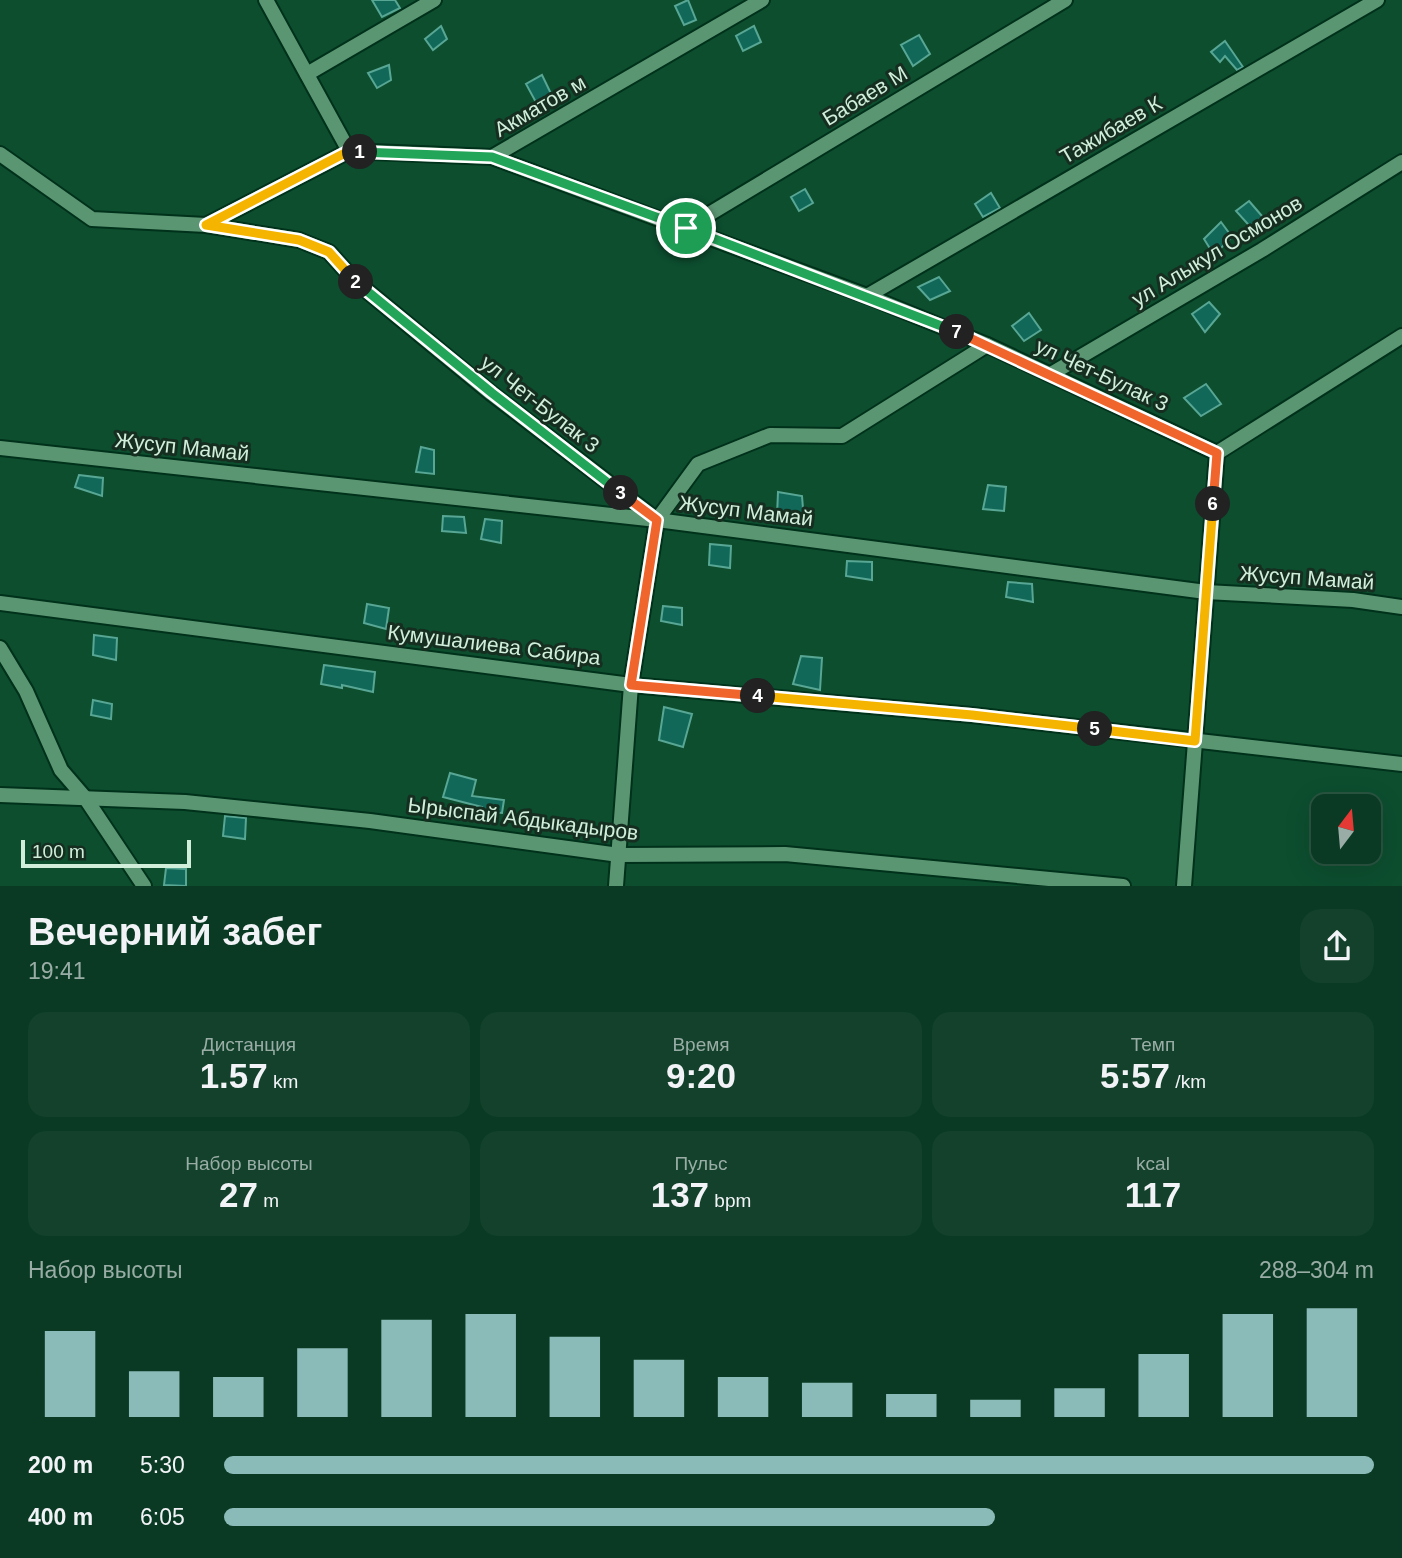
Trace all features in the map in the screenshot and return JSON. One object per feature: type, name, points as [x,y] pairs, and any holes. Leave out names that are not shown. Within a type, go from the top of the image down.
[{"type":"street","points":[[266,0],[349,151]]},
{"type":"street","points":[[307,74],[434,0]]},
{"type":"street","name":"Акматов м","points":[[206,225],[349,151],[492,157],[762,0]]},
{"type":"street","name":"Бабаев М","points":[[686,228],[1065,0]]},
{"type":"street","name":"Тажибаев К","points":[[867,296],[1377,0]]},
{"type":"street","name":"ул Чет-Булак 3","points":[[0,154],[92,219],[206,225],[299,240],[329,252],[355,281],[481,385],[657,520]]},
{"type":"street","name":"ул Чет-Булак 3","points":[[492,157],[867,296],[987,345],[1217,453]]},
{"type":"street","name":"ул Алыкул Осмонов","points":[[1051,374],[1262,250],[1402,162]]},
{"type":"street","points":[[1184,886],[1217,453],[1402,336]]},
{"type":"street","points":[[616,886],[631,685],[657,520],[698,464],[770,435],[842,436],[987,345]]},
{"type":"street","name":"Жусуп Мамай","points":[[0,448],[657,520],[1206,592],[1353,600],[1402,607]]},
{"type":"street","name":"Кумушалиева Сабира","points":[[0,603],[631,685],[972,715],[1402,764]]},
{"type":"street","points":[[0,648],[26,691],[61,769],[86,799],[144,886]]},
{"type":"street","name":"Ырыспай Абдыкадыров","points":[[0,795],[185,802],[370,821],[619,855],[785,854],[1123,886]]},
{"type":"building","points":[[372,0],[395,0],[400,8],[382,17]]},
{"type":"building","points":[[688,0],[696,20],[684,25],[675,6]]},
{"type":"building","points":[[441,26],[447,39],[433,50],[425,39]]},
{"type":"building","points":[[754,26],[761,42],[743,51],[736,36]]},
{"type":"building","points":[[919,35],[930,54],[913,66],[901,45]]},
{"type":"building","points":[[1225,41],[1243,67],[1237,70],[1225,56],[1220,62],[1211,52]]},
{"type":"building","points":[[389,65],[391,80],[377,88],[368,73]]},
{"type":"building","points":[[542,75],[556,104],[538,106],[526,84]]},
{"type":"building","points":[[805,189],[813,203],[799,211],[791,197]]},
{"type":"building","points":[[991,193],[1000,208],[983,217],[975,204]]},
{"type":"building","points":[[1249,201],[1268,223],[1256,233],[1236,211]]},
{"type":"building","points":[[1221,222],[1232,237],[1214,255],[1204,239]]},
{"type":"building","points":[[939,277],[950,291],[930,300],[918,287]]},
{"type":"building","points":[[1209,302],[1220,314],[1205,332],[1192,314]]},
{"type":"building","points":[[1029,313],[1041,330],[1024,341],[1012,326]]},
{"type":"building","points":[[1206,384],[1221,404],[1201,416],[1184,398]]},
{"type":"building","points":[[421,447],[434,450],[434,474],[416,472]]},
{"type":"building","points":[[79,475],[103,478],[102,496],[75,487]]},
{"type":"building","points":[[988,485],[1006,487],[1004,511],[983,509]]},
{"type":"building","points":[[778,492],[802,496],[804,521],[777,516]]},
{"type":"building","points":[[443,516],[464,517],[466,533],[442,531]]},
{"type":"building","points":[[485,519],[502,521],[501,543],[481,539]]},
{"type":"building","points":[[710,544],[731,546],[730,568],[709,565]]},
{"type":"building","points":[[847,561],[872,562],[872,580],[846,576]]},
{"type":"building","points":[[1008,582],[1032,584],[1033,602],[1006,597]]},
{"type":"building","points":[[367,604],[389,608],[386,629],[364,623]]},
{"type":"building","points":[[663,606],[682,608],[682,625],[661,621]]},
{"type":"building","points":[[94,635],[117,638],[116,660],[93,655]]},
{"type":"building","points":[[801,656],[822,658],[820,690],[793,684]]},
{"type":"building","points":[[324,665],[375,672],[373,692],[342,685],[342,688],[321,684]]},
{"type":"building","points":[[93,700],[112,704],[111,719],[91,715]]},
{"type":"building","points":[[664,707],[692,714],[683,747],[659,740]]},
{"type":"building","points":[[450,773],[476,780],[472,796],[504,800],[502,813],[481,811],[482,807],[443,797]]},
{"type":"building","points":[[225,816],[246,818],[245,839],[223,836]]},
{"type":"building","points":[[166,868],[186,869],[186,886],[164,885]]},
{"type":"route","points":[[349,151],[492,157],[686,228],[867,296],[987,345],[1217,453],[1195,741],[972,715],[631,685],[657,520],[492,393],[355,281],[329,252],[299,240],[206,225],[349,151]]}]
